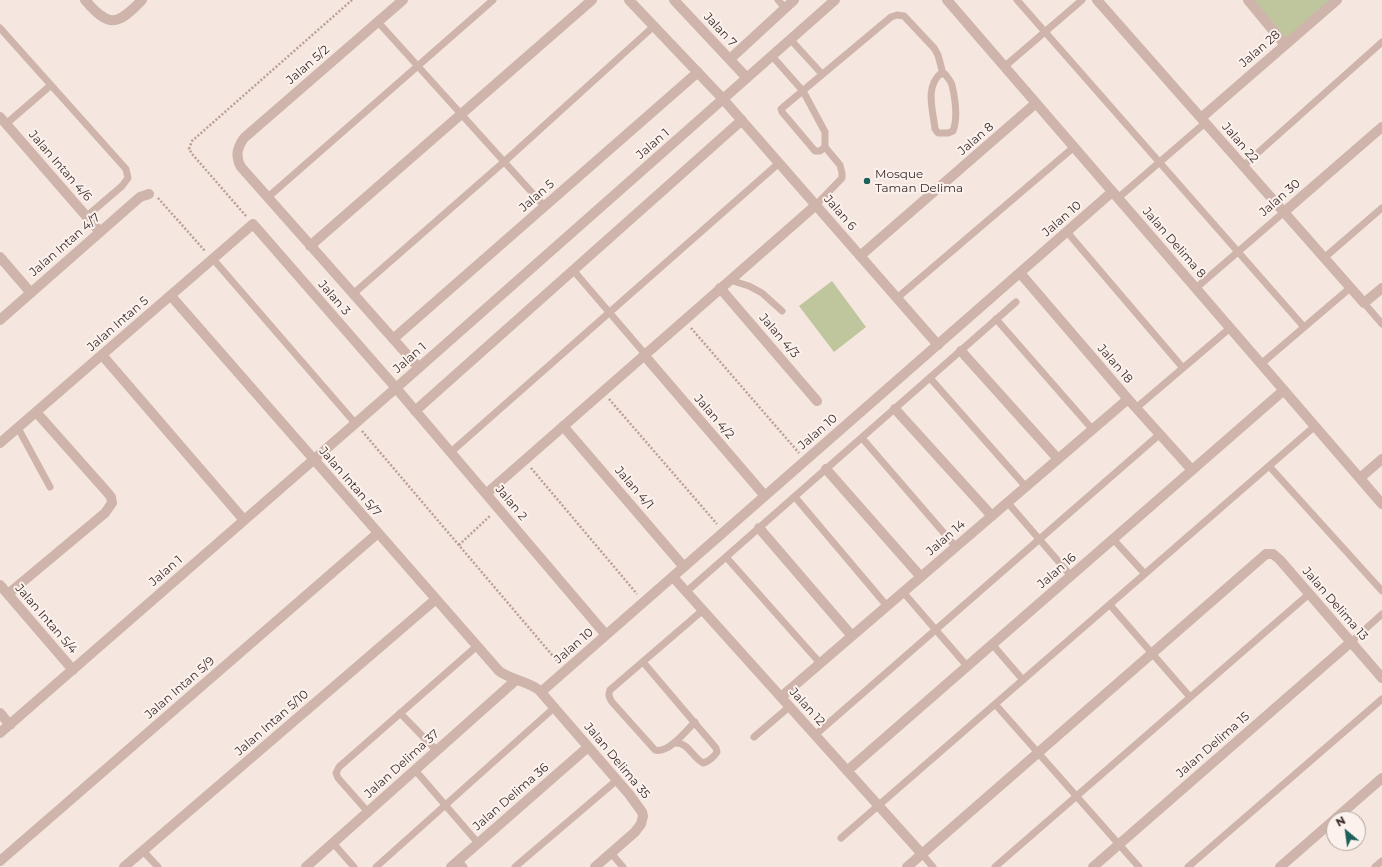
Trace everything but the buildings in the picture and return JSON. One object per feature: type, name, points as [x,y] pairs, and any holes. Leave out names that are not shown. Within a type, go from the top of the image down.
[{"type":"street","points":[[85,0],[95,12],[107,20],[118,20],[128,15],[142,0]]},
{"type":"street","name":"Jalan 5/2","points":[[267,198],[240,167],[236,155],[238,146],[244,138],[403,0]]},
{"type":"street","points":[[310,246],[592,0]]},
{"type":"street","name":"Jalan 6","points":[[629,0],[742,120],[938,345]]},
{"type":"street","name":"Jalan 7","points":[[674,0],[747,78]]},
{"type":"street","points":[[730,59],[794,0]]},
{"type":"street","name":"Jalan 1","points":[[0,733],[419,368],[835,0]]},
{"type":"street","name":"Jalan Delima 8","points":[[947,0],[1382,504]]},
{"type":"street","name":"Jalan 22","points":[[1097,0],[1364,303]]},
{"type":"street","points":[[1248,0],[1285,45]]},
{"type":"street","name":"Jalan 28","points":[[1203,121],[1336,0]]},
{"type":"street","name":"Jalan 5","points":[[393,339],[698,72]]},
{"type":"street","name":"Jalan 8","points":[[860,256],[1036,104]]},
{"type":"street","points":[[416,411],[742,120]]},
{"type":"street","name":"Jalan Intan 4/6","points":[[3,121],[100,232]]},
{"type":"street","name":"Jalan 30","points":[[1284,212],[1382,127]]},
{"type":"street","name":"Jalan Intan 4/7","points":[[0,320],[140,197],[148,194]]},
{"type":"street","name":"Jalan 10","points":[[541,692],[1066,232],[1115,195]]},
{"type":"street","points":[[267,198],[419,368]]},
{"type":"street","points":[[486,494],[816,205]]},
{"type":"street","name":"Jalan Intan 5","points":[[0,443],[253,224]]},
{"type":"street","name":"Jalan 3","points":[[253,224],[396,388]]},
{"type":"street","points":[[0,257],[31,293]]},
{"type":"street","name":"Jalan 18","points":[[1020,273],[1128,399],[1192,470]]},
{"type":"street","name":"Jalan 4/3","points":[[720,288],[818,401]]},
{"type":"street","points":[[1364,303],[1382,288]]},
{"type":"street","name":"Jalan Intan 5/7","points":[[171,296],[499,671],[516,680]]},
{"type":"street","points":[[961,350],[1058,459]]},
{"type":"street","points":[[102,355],[244,520]]},
{"type":"street","name":"Jalan 4/2","points":[[644,355],[765,496]]},
{"type":"street","name":"Jalan 2","points":[[396,388],[606,635]]},
{"type":"street","name":"Jalan 16","points":[[847,771],[1284,390]]},
{"type":"street","name":"Jalan 14","points":[[781,697],[1128,399]]},
{"type":"street","points":[[895,409],[992,516]]},
{"type":"street","points":[[8,594],[105,513],[112,503],[111,497],[107,492],[36,412]]},
{"type":"street","name":"Jalan 4/1","points":[[563,426],[684,567]]},
{"type":"street","points":[[1360,478],[1382,459]]},
{"type":"street","points":[[826,469],[921,577]]},
{"type":"street","points":[[759,528],[852,636]]},
{"type":"street","name":"Jalan Intan 5/9","points":[[0,861],[378,533]]},
{"type":"street","name":"Jalan Delima 13","points":[[1152,653],[1266,554],[1273,554],[1280,560],[1382,678]]},
{"type":"street","name":"Jalan 12","points":[[673,577],[922,854]]},
{"type":"street","name":"Jalan Intan 5/4","points":[[0,586],[73,670]]},
{"type":"street","name":"Jalan Intan 5/10","points":[[124,867],[436,599]]},
{"type":"street","name":"Jalan Delima 15","points":[[1093,867],[1351,642]]},
{"type":"street","points":[[907,867],[1152,653]]},
{"type":"street","name":"Jalan Delima 35","points":[[516,680],[528,684],[541,692],[617,780],[642,812],[642,824],[596,867]]},
{"type":"street","name":"Jalan Delima 37","points":[[306,867],[516,680]]},
{"type":"street","points":[[0,713],[10,725]]},
{"type":"street","name":"Jalan Delima 36","points":[[458,865],[478,843],[588,747]]},
{"type":"street","points":[[1345,811],[1382,778]]},
{"type":"street","points":[[1280,867],[1326,828]]},
{"type":"lane","points":[[267,198],[492,0]]},
{"type":"lane","points":[[778,0],[785,8]]},
{"type":"lane","points":[[1018,0],[1304,328]]},
{"type":"lane","points":[[1004,67],[1082,0]]},
{"type":"lane","points":[[825,147],[820,151],[815,151],[781,109],[891,17],[897,15],[904,16],[934,48],[943,74],[945,74],[952,83],[956,124],[953,131],[942,134],[938,133],[935,129],[931,90],[935,80],[940,74],[943,74]]},
{"type":"lane","points":[[378,22],[544,207]]},
{"type":"lane","points":[[353,294],[654,26]]},
{"type":"lane","points":[[0,28],[126,169],[128,178],[122,186],[87,216]]},
{"type":"lane","points":[[790,39],[822,74]]},
{"type":"lane","points":[[1243,166],[1382,42]]},
{"type":"lane","points":[[772,56],[803,91],[825,132],[825,147],[840,165],[842,178],[816,205]]},
{"type":"lane","points":[[3,121],[51,85]]},
{"type":"lane","points":[[1115,195],[1160,162],[1203,121]]},
{"type":"lane","points":[[897,298],[1074,147]]},
{"type":"lane","points":[[450,452],[779,163]]},
{"type":"lane","points":[[1324,258],[1382,208]]},
{"type":"lane","name":"Jalan 30","points":[[1196,288],[1284,212]]},
{"type":"lane","points":[[1066,232],[1183,368]]},
{"type":"lane","points":[[213,259],[355,423]]},
{"type":"lane","points":[[573,270],[644,355]]},
{"type":"lane","points":[[730,280],[749,286],[762,293],[782,311]]},
{"type":"lane","points":[[1261,364],[1350,288]]},
{"type":"lane","points":[[686,592],[1016,302]]},
{"type":"lane","points":[[1364,303],[1382,324]]},
{"type":"lane","points":[[996,320],[1093,430]]},
{"type":"lane","points":[[1136,408],[1230,328]]},
{"type":"lane","points":[[930,378],[1026,487]]},
{"type":"lane","points":[[840,838],[1315,426]]},
{"type":"lane","points":[[18,428],[50,487]]},
{"type":"lane","points":[[815,735],[1160,434]]},
{"type":"lane","points":[[862,438],[956,547]]},
{"type":"lane","points":[[1269,466],[1382,591]]},
{"type":"lane","points":[[795,497],[887,606]]},
{"type":"lane","points":[[1008,503],[1071,576]]},
{"type":"lane","points":[[1113,539],[1145,574]]},
{"type":"lane","points":[[726,557],[820,664]]},
{"type":"lane","points":[[903,592],[967,666]]},
{"type":"lane","points":[[995,867],[1309,594]]},
{"type":"lane","points":[[1110,604],[1190,697]]},
{"type":"lane","points":[[695,722],[675,743],[661,750],[655,750],[609,697],[610,690],[703,610]]},
{"type":"lane","points":[[1351,642],[1382,614]]},
{"type":"lane","points":[[992,644],[1023,680]]},
{"type":"lane","points":[[368,812],[342,785],[336,773],[344,762],[477,646]]},
{"type":"lane","points":[[643,662],[695,722],[716,748],[717,752],[703,763],[684,744],[680,742],[675,743]]},
{"type":"lane","points":[[1188,867],[1382,699]]},
{"type":"lane","points":[[995,704],[1139,867]]},
{"type":"lane","points":[[376,867],[555,707]]},
{"type":"lane","points":[[754,737],[789,707]]},
{"type":"lane","points":[[400,713],[437,751]]},
{"type":"lane","points":[[415,770],[478,843]]},
{"type":"lane","points":[[515,867],[617,780]]},
{"type":"lane","points":[[333,843],[354,867]]},
{"type":"lane","points":[[143,851],[158,867]]},
{"type":"lane","points":[[611,853],[623,867]]},
{"type":"lane","points":[[922,854],[933,867]]},
{"type":"lane","points":[[1375,867],[1382,861]]},
{"type":"path","points":[[253,224],[193,155],[189,149],[192,141],[352,0]]},
{"type":"path","points":[[148,194],[154,195],[161,201],[213,259]]},
{"type":"path","points":[[684,320],[806,460]]},
{"type":"path","points":[[603,391],[724,532]]},
{"type":"path","points":[[355,423],[566,671]]},
{"type":"path","points":[[524,460],[644,602]]},
{"type":"path","points":[[459,545],[498,508]]},
{"type":"green space","points":[[1250,0],[1330,0],[1284,41]]},
{"type":"green space","points":[[832,281],[866,327],[834,352],[799,306]]},
{"type":"place","name":"Mosque Taman Delima","points":[[867,181]]}]
